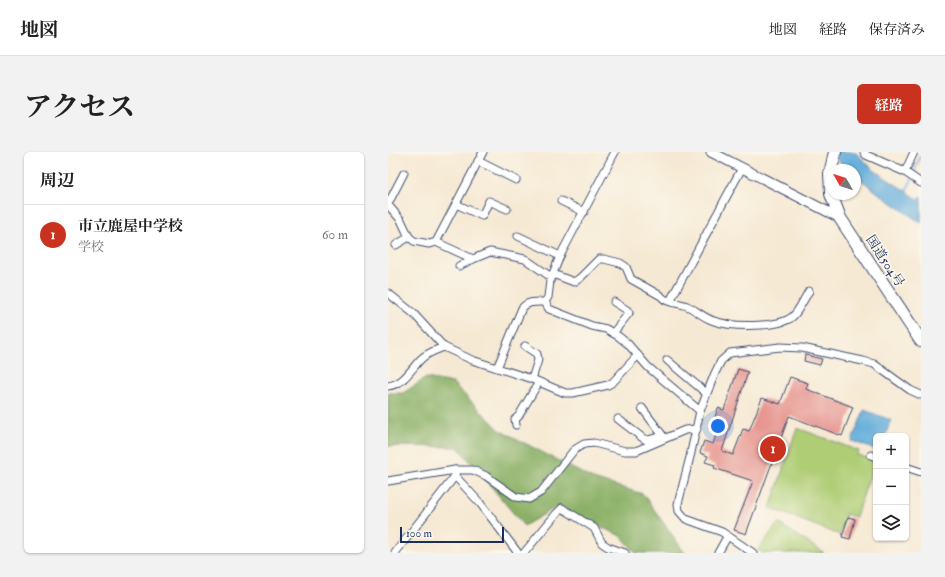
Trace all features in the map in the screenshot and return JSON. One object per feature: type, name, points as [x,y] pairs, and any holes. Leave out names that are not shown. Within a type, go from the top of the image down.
[{"type":"highway","name":"国道504号","points":[[832,164],[835,152]]},
{"type":"highway","name":"国道504号","points":[[834,200],[840,218],[921,341]]},
{"type":"street","points":[[436,242],[483,152]]},
{"type":"street","points":[[711,152],[725,155],[742,168],[840,218]]},
{"type":"street","points":[[864,152],[905,172],[920,183]]},
{"type":"street","points":[[905,172],[914,152]]},
{"type":"street","points":[[545,302],[548,297],[550,281],[560,256],[584,212],[613,153]]},
{"type":"street","points":[[478,161],[516,180]]},
{"type":"street","points":[[670,301],[742,168]]},
{"type":"street","points":[[404,173],[388,204],[402,220],[409,237],[414,241],[429,244],[436,242],[473,259]]},
{"type":"street","points":[[456,204],[482,216],[489,201],[507,209]]},
{"type":"street","points":[[561,201],[584,212]]},
{"type":"street","points":[[518,236],[560,256]]},
{"type":"street","points":[[396,245],[409,237]]},
{"type":"street","points":[[459,266],[490,252],[525,259],[552,275],[574,282],[599,259],[604,258],[620,263],[626,267],[631,279],[661,296],[664,300],[686,306],[714,321],[732,325],[766,326],[785,321],[793,317],[809,291]]},
{"type":"street","points":[[388,293],[413,313],[444,347],[472,360],[532,379],[565,393],[573,393],[608,385],[613,382],[638,355]]},
{"type":"street","points":[[497,368],[522,308],[531,302],[545,302]]},
{"type":"street","points":[[545,302],[549,309],[592,326],[606,329],[613,333],[628,344],[648,367],[700,411]]},
{"type":"street","points":[[613,333],[629,313],[627,310],[614,302]]},
{"type":"street","points":[[526,346],[537,354],[538,360],[532,379]]},
{"type":"street","points":[[388,386],[394,385],[408,375],[422,358],[444,347]]},
{"type":"street","points":[[753,553],[727,537],[722,532],[686,519],[679,511],[678,504],[700,411],[706,393],[721,361],[730,353],[780,347],[816,351],[874,364],[910,390],[921,396]]},
{"type":"street","points":[[667,360],[706,393]]},
{"type":"street","points":[[516,424],[515,419],[518,417],[539,382]]},
{"type":"street","points":[[642,408],[665,437]]},
{"type":"street","points":[[618,419],[644,439],[648,440],[665,437]]},
{"type":"street","points":[[388,480],[472,470],[486,476],[516,497],[529,499],[540,492],[574,450],[584,444],[594,443],[625,451],[636,451],[665,437],[685,430],[696,429]]},
{"type":"street","points":[[909,468],[921,472]]},
{"type":"street","points":[[395,553],[455,473]]},
{"type":"street","points":[[455,473],[518,553]]},
{"type":"street","points":[[524,553],[562,508],[594,528],[606,550],[625,553]]},
{"type":"street","points":[[718,553],[727,537]]},
{"type":"green space","points":[[426,378],[453,383],[500,430],[593,479],[643,494],[685,553],[636,553],[621,536],[556,507],[524,526],[458,447],[388,446],[388,393],[403,393]]},
{"type":"green space","points":[[797,428],[859,451],[857,455],[873,459],[873,466],[856,517],[846,514],[840,535],[770,508]]},
{"type":"green space","points":[[778,523],[824,553],[762,553],[758,550]]},
{"type":"water","points":[[829,152],[855,152],[875,171],[918,199],[921,197],[921,223],[861,180],[861,164],[842,164]]},
{"type":"water","points":[[864,410],[891,420],[886,433],[873,433],[873,449],[852,441]]},
{"type":"building","points":[[805,355],[822,359],[820,365],[804,361]]},
{"type":"building","points":[[738,369],[748,372],[722,451],[733,455],[743,429],[749,431],[762,398],[780,404],[790,377],[808,383],[806,389],[853,407],[842,436],[789,416],[746,534],[734,530],[753,481],[714,468],[715,465],[705,462],[708,456],[700,453],[704,441],[713,444],[719,425],[713,423],[718,408],[724,410]]},
{"type":"building","points":[[848,517],[855,519],[850,539],[842,537]]},
{"type":"waterway","points":[[913,175],[921,154]]},
{"type":"waterway","points":[[905,193],[912,179]]},
{"type":"place","name":"市立鹿屋中学校","points":[[773,449]]}]
